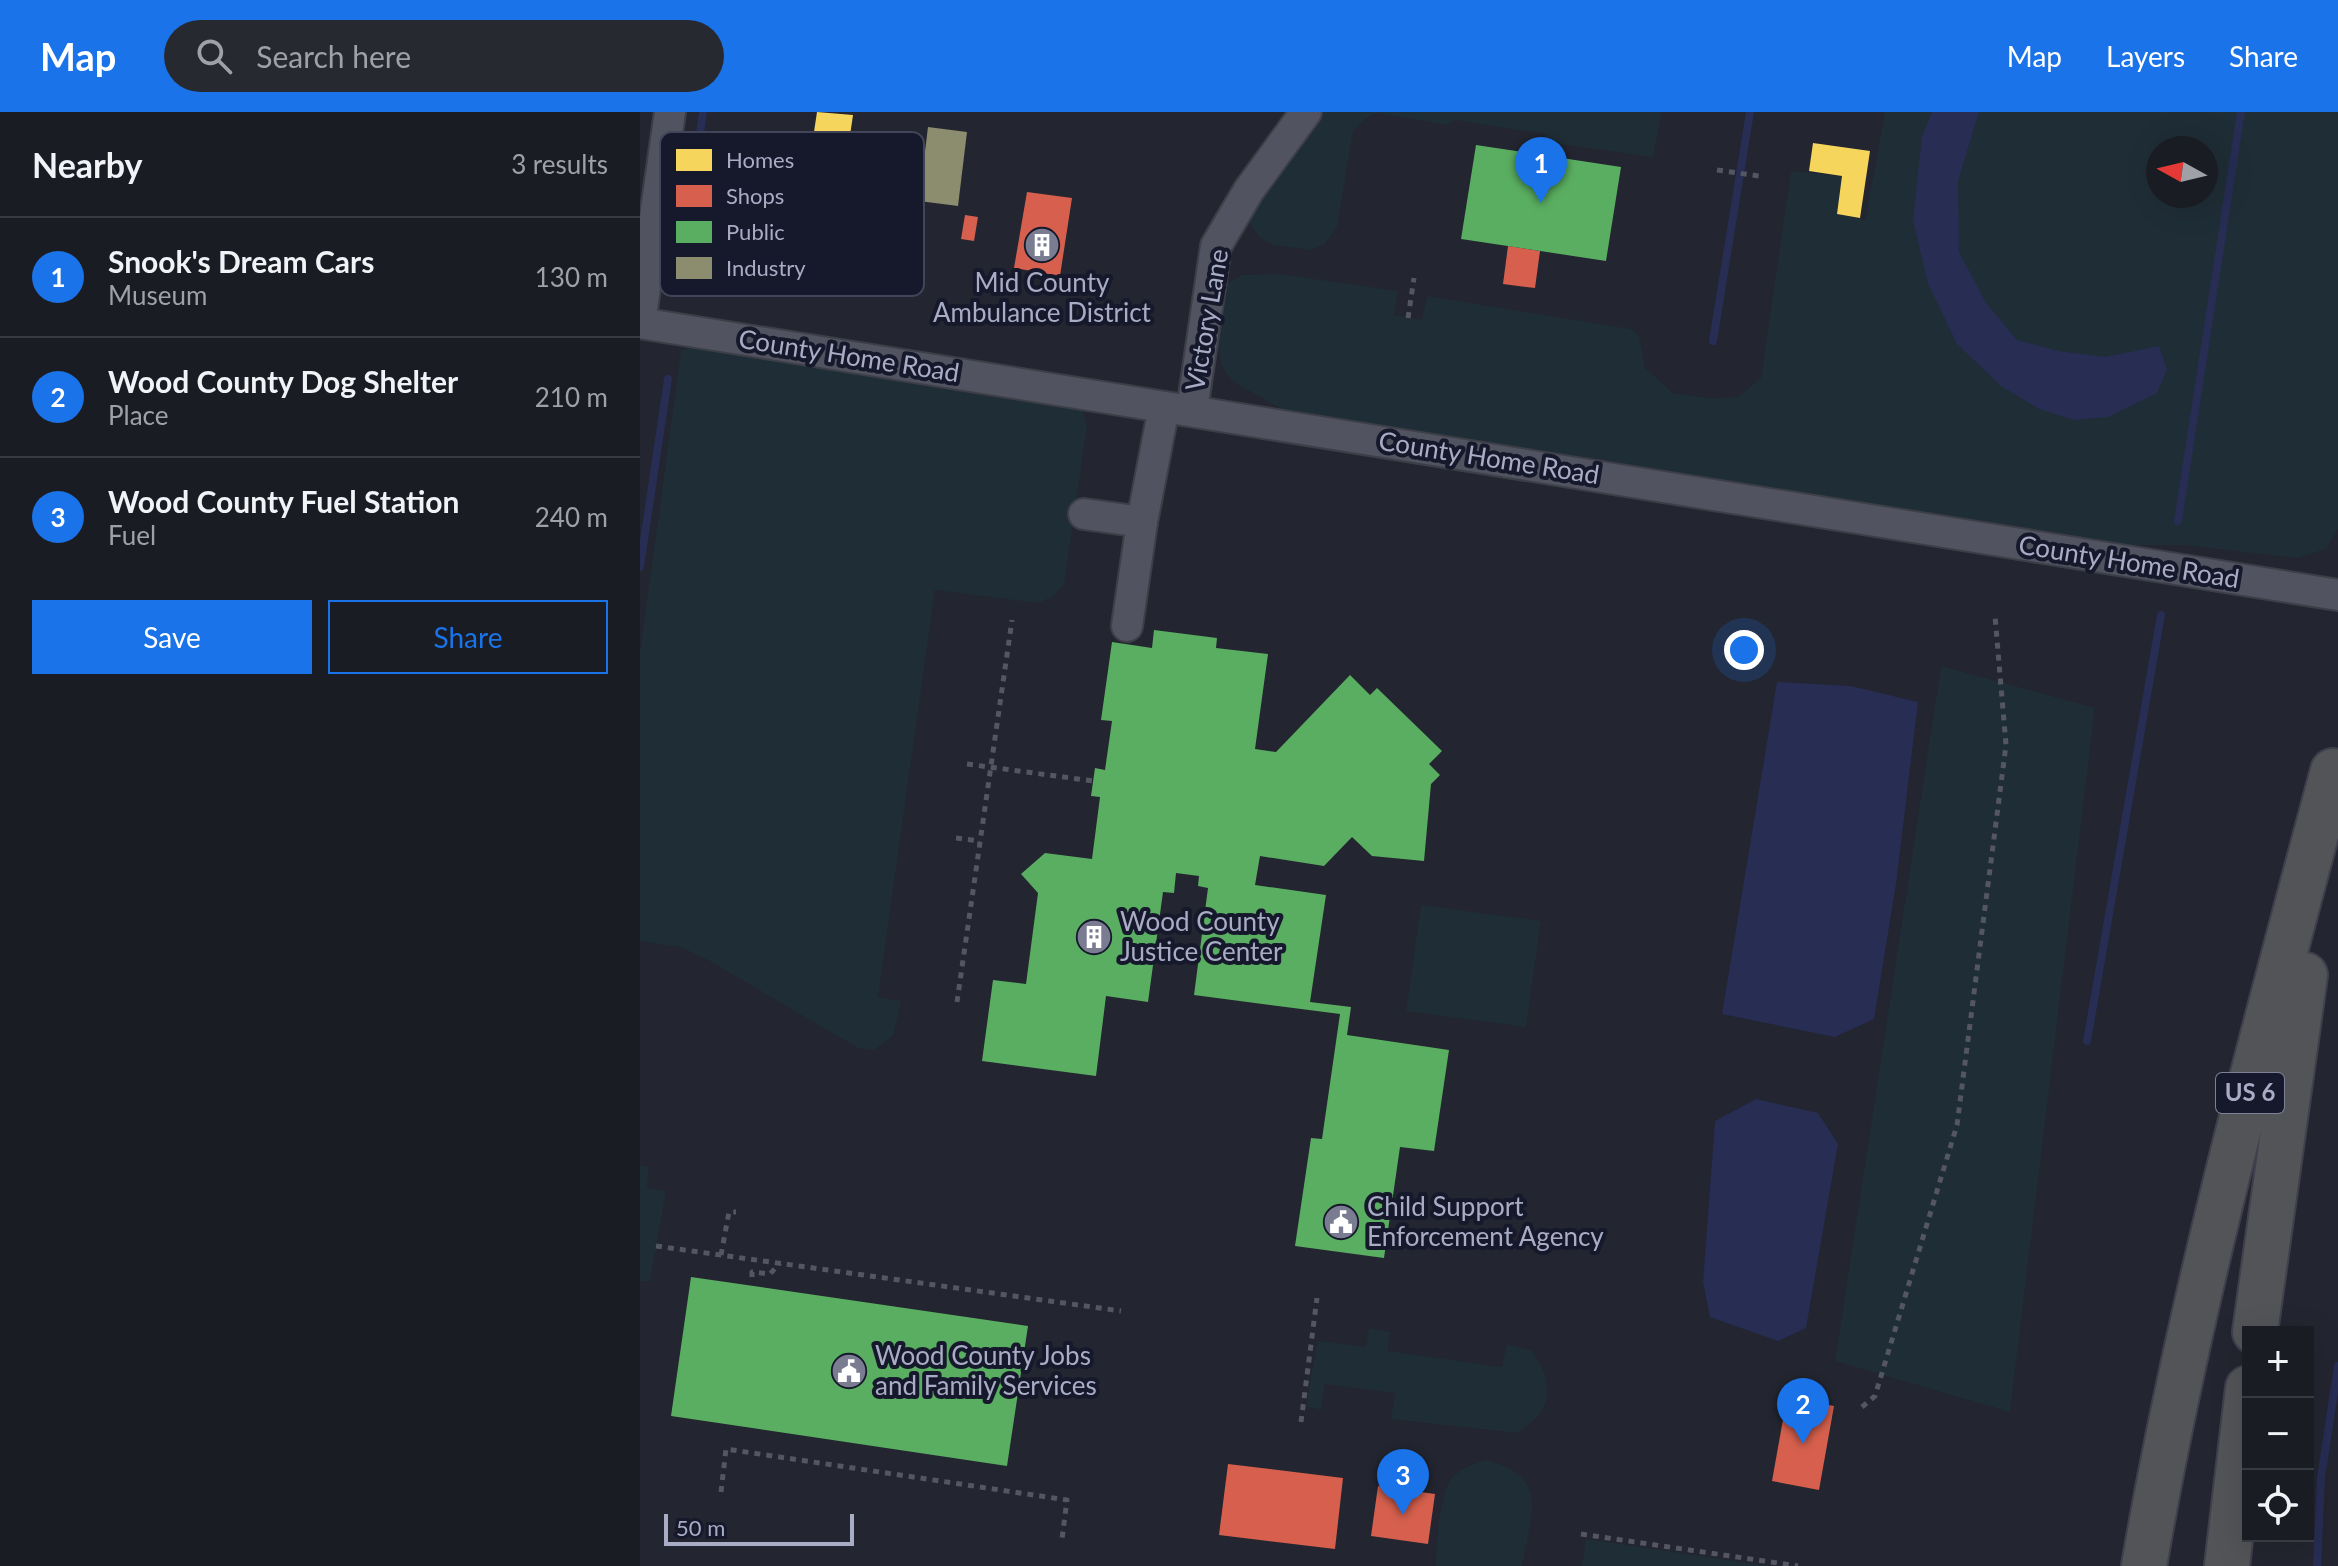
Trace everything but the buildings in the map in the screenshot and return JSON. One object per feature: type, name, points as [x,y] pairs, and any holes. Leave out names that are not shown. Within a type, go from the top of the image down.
[{"type":"highway","name":"US 6","points":[[2256,1326],[2335,755]]},
{"type":"highway","name":"US 6","points":[[2144,1566],[2199,1296],[2335,755]]},
{"type":"highway","points":[[2227,1566],[2247,1398]]},
{"type":"street","points":[[667,132],[670,112]]},
{"type":"street","name":"Victory Lane","points":[[1127,626],[1142,522],[1178,408],[1216,246],[1274,153],[1306,112]]},
{"type":"street","points":[[640,323],[660,182]]},
{"type":"street","name":"County Home Road","points":[[640,323],[2338,595]]},
{"type":"street","points":[[1084,514],[1142,522]]},
{"type":"path","points":[[1717,170],[1759,176]]},
{"type":"path","points":[[1408,318],[1414,278]]},
{"type":"path","points":[[1862,1407],[1875,1396],[1957,1125],[2006,745],[1995,616]]},
{"type":"path","points":[[957,1002],[1012,620]]},
{"type":"path","points":[[967,764],[1093,781]]},
{"type":"path","points":[[956,838],[980,841]]},
{"type":"path","points":[[721,1255],[729,1212],[736,1212]]},
{"type":"path","points":[[656,1246],[1121,1311]]},
{"type":"path","points":[[754,1260],[752,1275],[770,1274],[780,1263]]},
{"type":"path","points":[[1301,1422],[1317,1298]]},
{"type":"path","points":[[721,1492],[726,1449],[1067,1500],[1062,1539]]},
{"type":"path","points":[[1581,1534],[1798,1566]]},
{"type":"shaded area","points":[[1322,112],[1662,112],[1653,157],[1545,142],[1546,134],[1455,120],[1447,125],[1377,113],[1366,118],[1353,131],[1337,228],[1324,245],[1310,250],[1273,245],[1260,238],[1247,219],[1259,197]]},
{"type":"shaded area","points":[[1885,112],[2338,112],[2338,529],[2326,549],[2297,558],[2184,545],[2124,545],[1295,413],[1281,409],[1234,382],[1223,369],[1216,339],[1222,287],[1242,275],[1280,274],[1398,291],[1394,315],[1422,320],[1427,296],[1631,329],[1639,336],[1645,368],[1673,393],[1710,398],[1738,397],[1761,378],[1791,171],[1842,176],[1837,214],[1865,221]]},
{"type":"shaded area","points":[[697,345],[1082,409],[1087,427],[1064,585],[1052,597],[1038,603],[935,590],[878,997],[901,1001],[893,1036],[874,1050],[858,1048],[708,960],[680,947],[640,941],[640,652],[681,351]]},
{"type":"shaded area","points":[[1941,666],[2095,708],[2010,1412],[1835,1361]]},
{"type":"shaded area","points":[[1421,905],[1541,921],[1526,1027],[1406,1011]]},
{"type":"shaded area","points":[[640,1165],[649,1167],[647,1188],[666,1191],[650,1282],[640,1281]]},
{"type":"shaded area","points":[[1369,1328],[1390,1332],[1388,1351],[1502,1367],[1507,1344],[1532,1351],[1548,1386],[1544,1406],[1517,1433],[1391,1419],[1395,1393],[1325,1384],[1321,1410],[1306,1406],[1317,1341],[1366,1347]]},
{"type":"shaded area","points":[[1486,1460],[1507,1467],[1520,1476],[1528,1487],[1532,1514],[1522,1566],[1436,1566],[1439,1520],[1448,1485],[1459,1472]]},
{"type":"shaded area","points":[[1586,1539],[1768,1566],[1582,1566]]},
{"type":"water","points":[[1932,112],[1979,112],[1958,181],[1959,252],[1986,303],[2017,340],[2058,351],[2105,357],[2159,346],[2167,370],[2157,393],[2108,417],[2074,420],[2039,409],[2001,386],[1957,344],[1928,284],[1913,220],[1922,136]]},
{"type":"water","points":[[1777,682],[1851,686],[1918,702],[1896,884],[1874,1019],[1835,1037],[1722,1014]]},
{"type":"water","points":[[1756,1099],[1818,1113],[1838,1144],[1806,1328],[1778,1341],[1710,1317],[1703,1282],[1715,1121]]},
{"type":"waterway","points":[[700,132],[703,112]]},
{"type":"waterway","points":[[1713,341],[1750,112]]},
{"type":"waterway","points":[[2178,521],[2241,112]]},
{"type":"waterway","points":[[640,567],[668,379]]},
{"type":"waterway","points":[[2087,1041],[2161,615]]},
{"type":"waterway","points":[[2317,1566],[2321,1478],[2338,1366]]},
{"type":"place","name":"Snook's Dream Cars","points":[[1541,203]]},
{"type":"place","name":"Mid County Ambulance District","points":[[1042,245]]},
{"type":"place","name":"Wood County Justice Center","points":[[1094,937]]},
{"type":"place","name":"Child Support Enforcement Agency","points":[[1341,1222]]},
{"type":"place","name":"Wood County Jobs and Family Services","points":[[849,1371]]},
{"type":"place","name":"Wood County Dog Shelter","points":[[1803,1444]]},
{"type":"place","name":"Wood County Fuel Station","points":[[1403,1515]]}]
